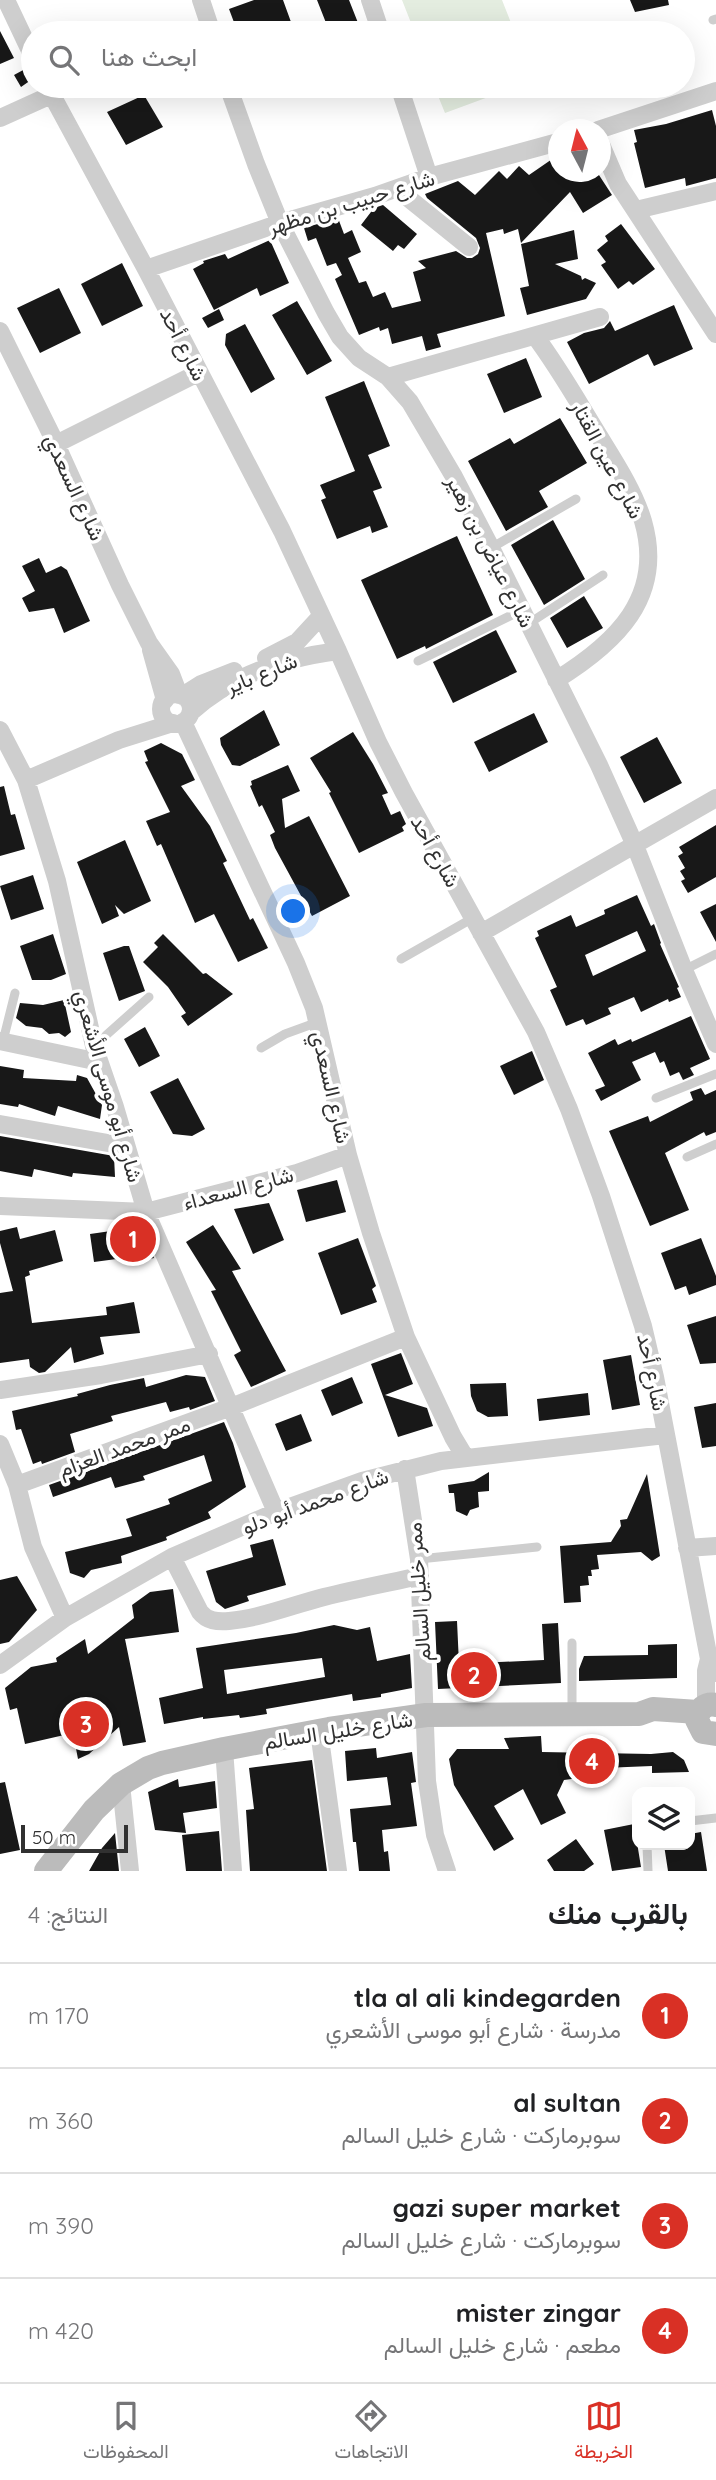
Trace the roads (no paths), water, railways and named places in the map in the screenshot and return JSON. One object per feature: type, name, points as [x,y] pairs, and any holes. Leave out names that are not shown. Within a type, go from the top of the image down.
[{"type":"street","points":[[6,0],[21,32]]},
{"type":"street","points":[[201,0],[208,21]]},
{"type":"street","points":[[370,0],[376,21]]},
{"type":"street","points":[[695,98],[716,91]]},
{"type":"street","points":[[0,118],[35,98]]},
{"type":"street","name":"شارع أحد","points":[[53,98],[282,531],[378,742],[536,1032],[578,1133],[643,1326],[687,1548],[711,1637],[713,1666],[706,1671],[709,1724]]},
{"type":"street","name":"شارع عياض بن زهير","points":[[232,98],[280,223],[297,260],[340,337],[359,358],[388,377],[410,402],[453,475],[491,548],[634,843],[716,1044]]},
{"type":"street","points":[[403,98],[429,177]]},
{"type":"street","points":[[611,126],[695,98]]},
{"type":"street","name":"شارع حبيب بن مظهر","points":[[146,269],[280,223],[429,177],[548,145]]},
{"type":"street","points":[[611,168],[618,184],[716,334]]},
{"type":"street","points":[[397,189],[470,247]]},
{"type":"street","points":[[636,211],[716,191]]},
{"type":"street","points":[[388,377],[600,317]]},
{"type":"street","name":"شارع السعدي","points":[[0,331],[56,444],[149,643],[172,699]]},
{"type":"street","name":"شارع عين القتار","points":[[536,337],[564,377],[618,469],[642,518],[649,544],[645,584],[629,618],[587,661],[556,680]]},
{"type":"street","points":[[56,444],[198,373]]},
{"type":"street","name":"شارع باير","points":[[119,740],[172,699],[290,646],[302,638],[321,616]]},
{"type":"street","name":"شارع باير","points":[[26,780],[119,740],[182,719],[220,689],[247,675],[296,658],[338,651]]},
{"type":"street","points":[[172,699],[188,701],[182,719],[163,716],[172,699]]},
{"type":"street","name":"شارع السعدي","points":[[182,719],[296,962],[318,1022],[348,1155],[406,1337],[465,1457]]},
{"type":"street","name":"شارع أبو موسى الأشعري","points":[[2,737],[26,780],[57,881],[97,1054],[146,1212],[276,1512]]},
{"type":"street","points":[[477,925],[716,798]]},
{"type":"street","points":[[2,1041],[97,1054]]},
{"type":"street","points":[[0,1124],[125,1146]]},
{"type":"street","name":"شارع السعداء","points":[[0,1206],[146,1212],[297,1173],[348,1155]]},
{"type":"street","name":"ممر محمد العزام","points":[[17,1485],[231,1407],[406,1337]]},
{"type":"street","points":[[0,1390],[101,1375],[209,1354]]},
{"type":"street","name":"شارع محمد أبو دلو","points":[[0,1665],[65,1618],[172,1557],[276,1512],[362,1481],[465,1457],[666,1435]]},
{"type":"street","points":[[0,1444],[17,1485],[33,1547],[65,1618]]},
{"type":"street","name":"ممر خليل السالم","points":[[405,1469],[419,1568],[427,1781],[435,1835],[447,1871]]},
{"type":"street","points":[[687,1548],[716,1546]]},
{"type":"street","points":[[172,1557],[200,1612],[205,1618],[218,1621],[230,1621],[284,1609],[419,1568]]},
{"type":"street","name":"شارع خليل السالم","points":[[46,1871],[94,1810],[121,1784],[148,1768],[224,1749],[319,1731],[426,1716],[639,1714],[651,1719],[709,1724]]},
{"type":"street","points":[[319,1731],[338,1871]]},
{"type":"street","points":[[224,1749],[233,1871]]},
{"type":"street","points":[[121,1784],[130,1871]]},
{"type":"street","name":"شارع خليل السالم","points":[[64,1871],[72,1841]]},
{"type":"lane","points":[[491,548],[576,499]]},
{"type":"lane","points":[[418,661],[525,617],[603,575]]},
{"type":"lane","points":[[401,959],[477,925]]},
{"type":"lane","points":[[684,970],[716,954]]},
{"type":"lane","points":[[2,1041],[15,993]]},
{"type":"lane","points":[[97,1054],[149,997]]},
{"type":"lane","points":[[261,1048],[285,1034],[318,1022]]},
{"type":"lane","points":[[656,1098],[716,1074]]},
{"type":"lane","points":[[687,1157],[716,1144]]},
{"type":"lane","points":[[419,1568],[537,1547]]},
{"type":"lane","points":[[572,1643],[572,1714]]},
{"type":"lane","points":[[695,1820],[716,1818]]},
{"type":"lane","points":[[647,1850],[648,1871]]},
{"type":"place","name":"tla al ali kindegarden","points":[[133,1239]]},
{"type":"place","name":"al sultan","points":[[474,1675]]},
{"type":"place","name":"gazi super market","points":[[86,1724]]},
{"type":"place","name":"mister zingar","points":[[592,1761]]}]
